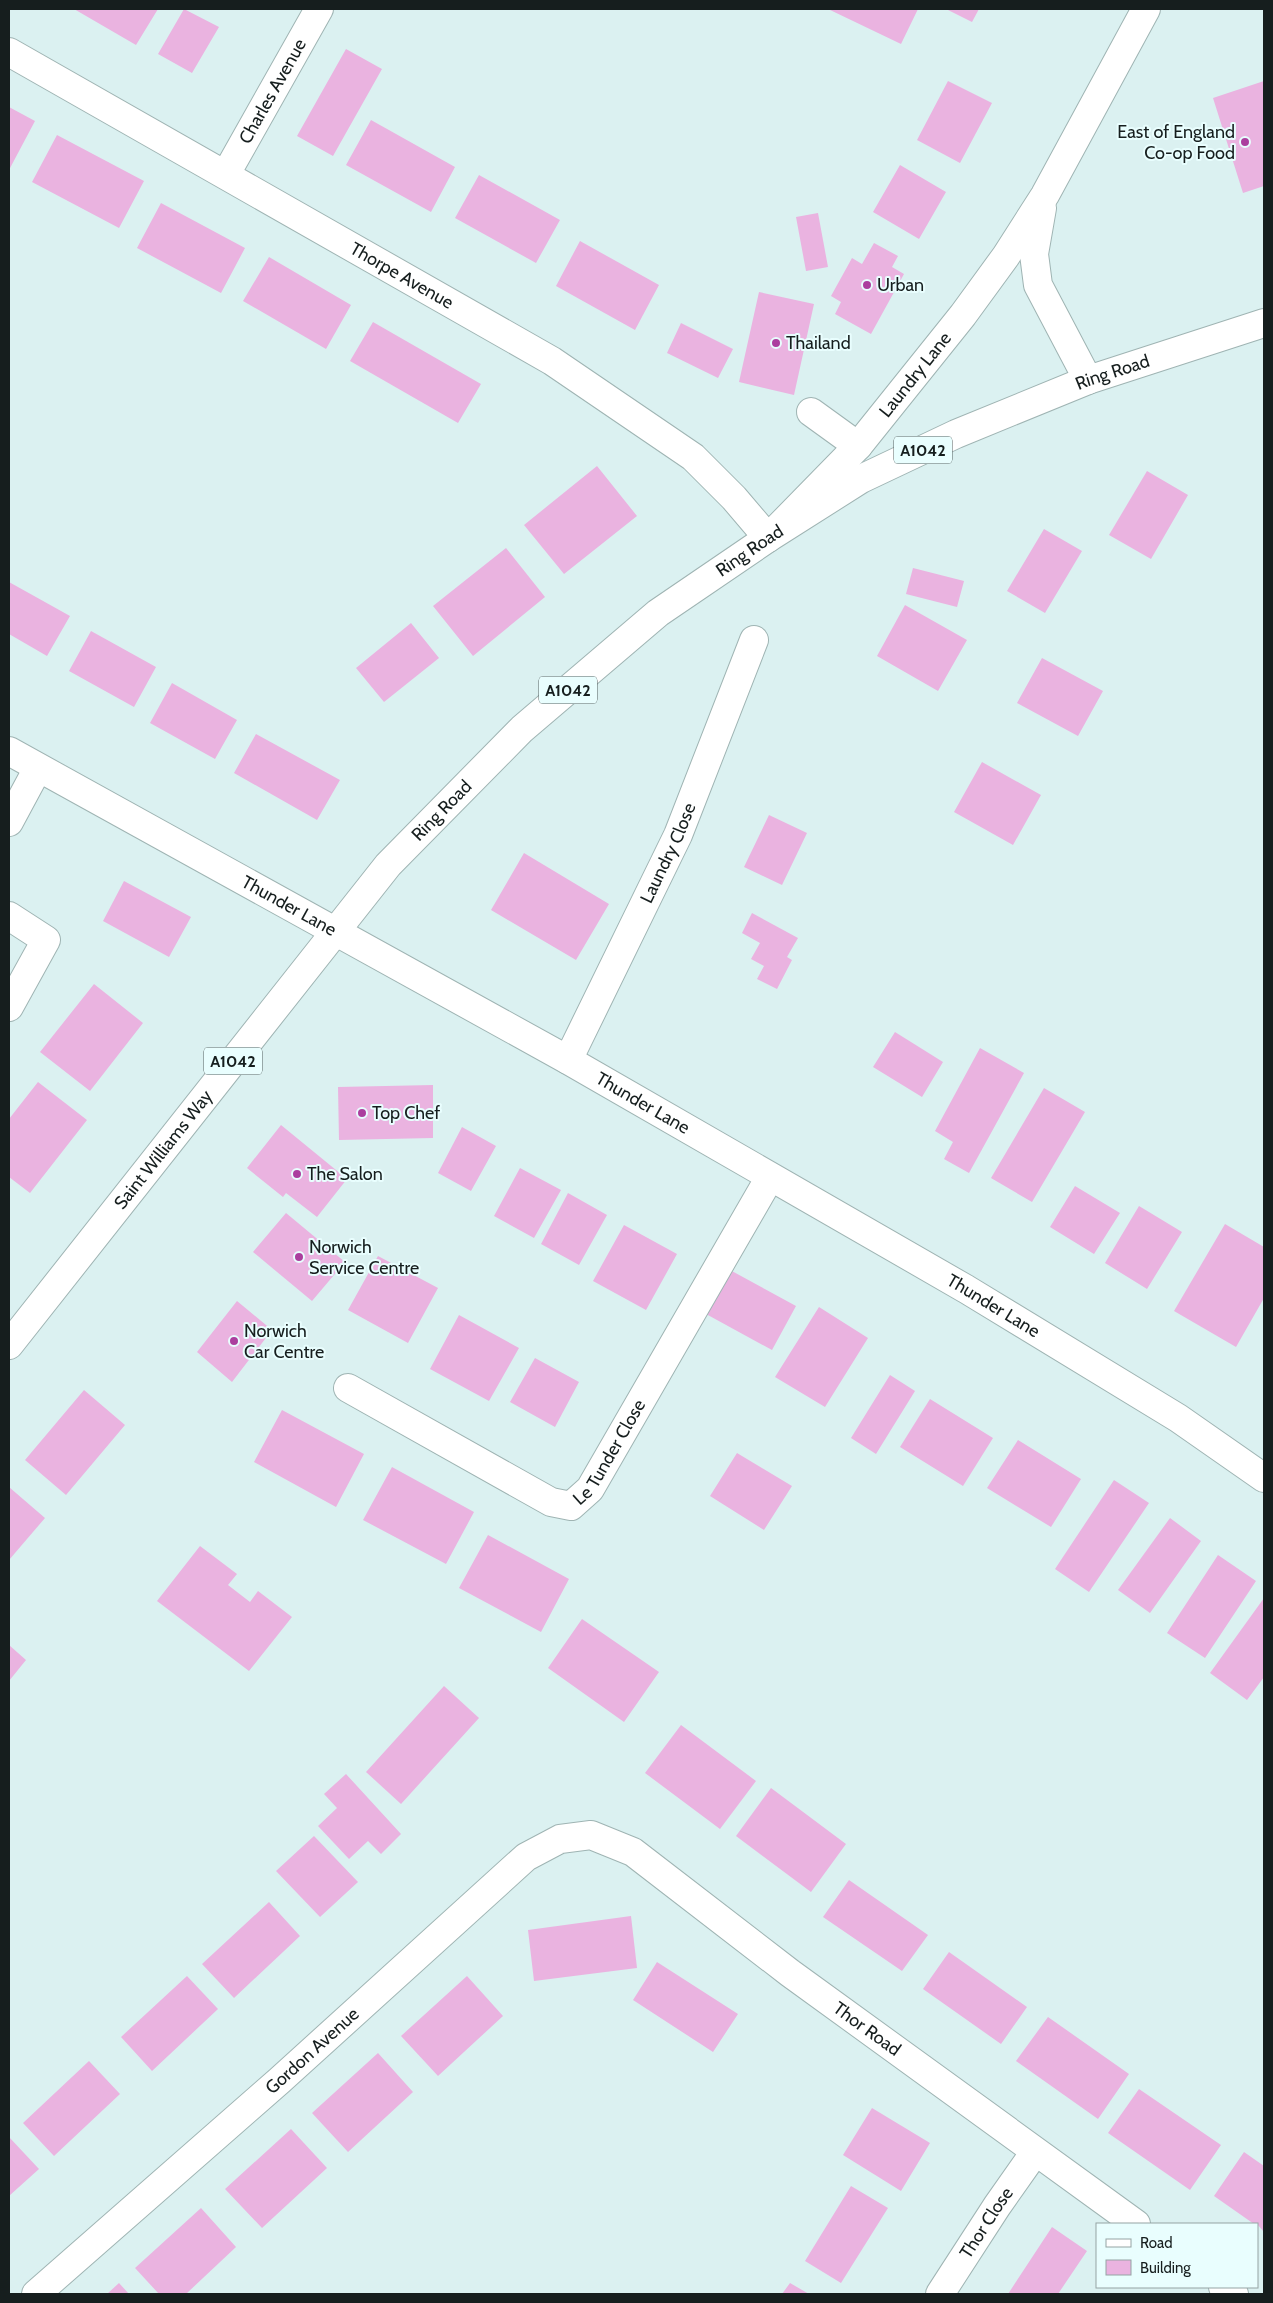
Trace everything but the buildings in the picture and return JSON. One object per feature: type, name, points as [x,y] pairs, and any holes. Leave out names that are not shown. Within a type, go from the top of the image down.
[{"type":"main road","name":"Charles Avenue","points":[[226,174],[320,9]]},
{"type":"main road","name":"Laundry Lane","points":[[768,538],[858,446],[964,315],[1006,256],[1045,195],[1146,9]]},
{"type":"main road","name":"Thorpe Avenue","points":[[9,52],[226,174],[560,367],[693,456],[734,498],[768,538]]},
{"type":"main road","name":"Laundry Lane","points":[[1045,195],[1034,254],[1038,285],[1088,380]]},
{"type":"main road","name":"Ring Road","points":[[335,930],[388,865],[522,729],[658,614],[768,538],[861,479],[956,434],[1088,380],[1264,323]]},
{"type":"main road","points":[[811,412],[858,446]]},
{"type":"main road","name":"Laundry Close","points":[[568,1060],[678,835],[754,640]]},
{"type":"main road","name":"Thunder Lane","points":[[9,751],[568,1060],[966,1289],[1169,1412],[1264,1478]]},
{"type":"main road","points":[[9,822],[38,768]]},
{"type":"main road","points":[[9,916],[46,940],[9,1006]]},
{"type":"main road","name":"Saint Williams Way","points":[[9,1345],[335,930]]},
{"type":"main road","name":"Le Tunder Close","points":[[348,1388],[551,1502],[571,1506],[590,1489],[770,1177]]},
{"type":"main road","name":"Gordon Avenue","points":[[36,2294],[279,2081],[526,1856],[560,1839],[591,1835],[598,1836]]},
{"type":"main road","name":"Thor Road","points":[[598,1836],[633,1852],[790,1973],[1135,2223]]},
{"type":"main road","name":"Thor Close","points":[[940,2294],[997,2206],[1035,2152]]},
{"type":"place","name":"East of England Co-op Food","points":[[1245,142]]},
{"type":"place","name":"Urban","points":[[867,285]]},
{"type":"place","name":"Thailand","points":[[776,343]]},
{"type":"place","name":"Top Chef","points":[[362,1113]]},
{"type":"place","name":"The Salon","points":[[297,1174]]},
{"type":"place","name":"Norwich Service Centre","points":[[299,1257]]},
{"type":"place","name":"Norwich Car Centre","points":[[234,1341]]}]
